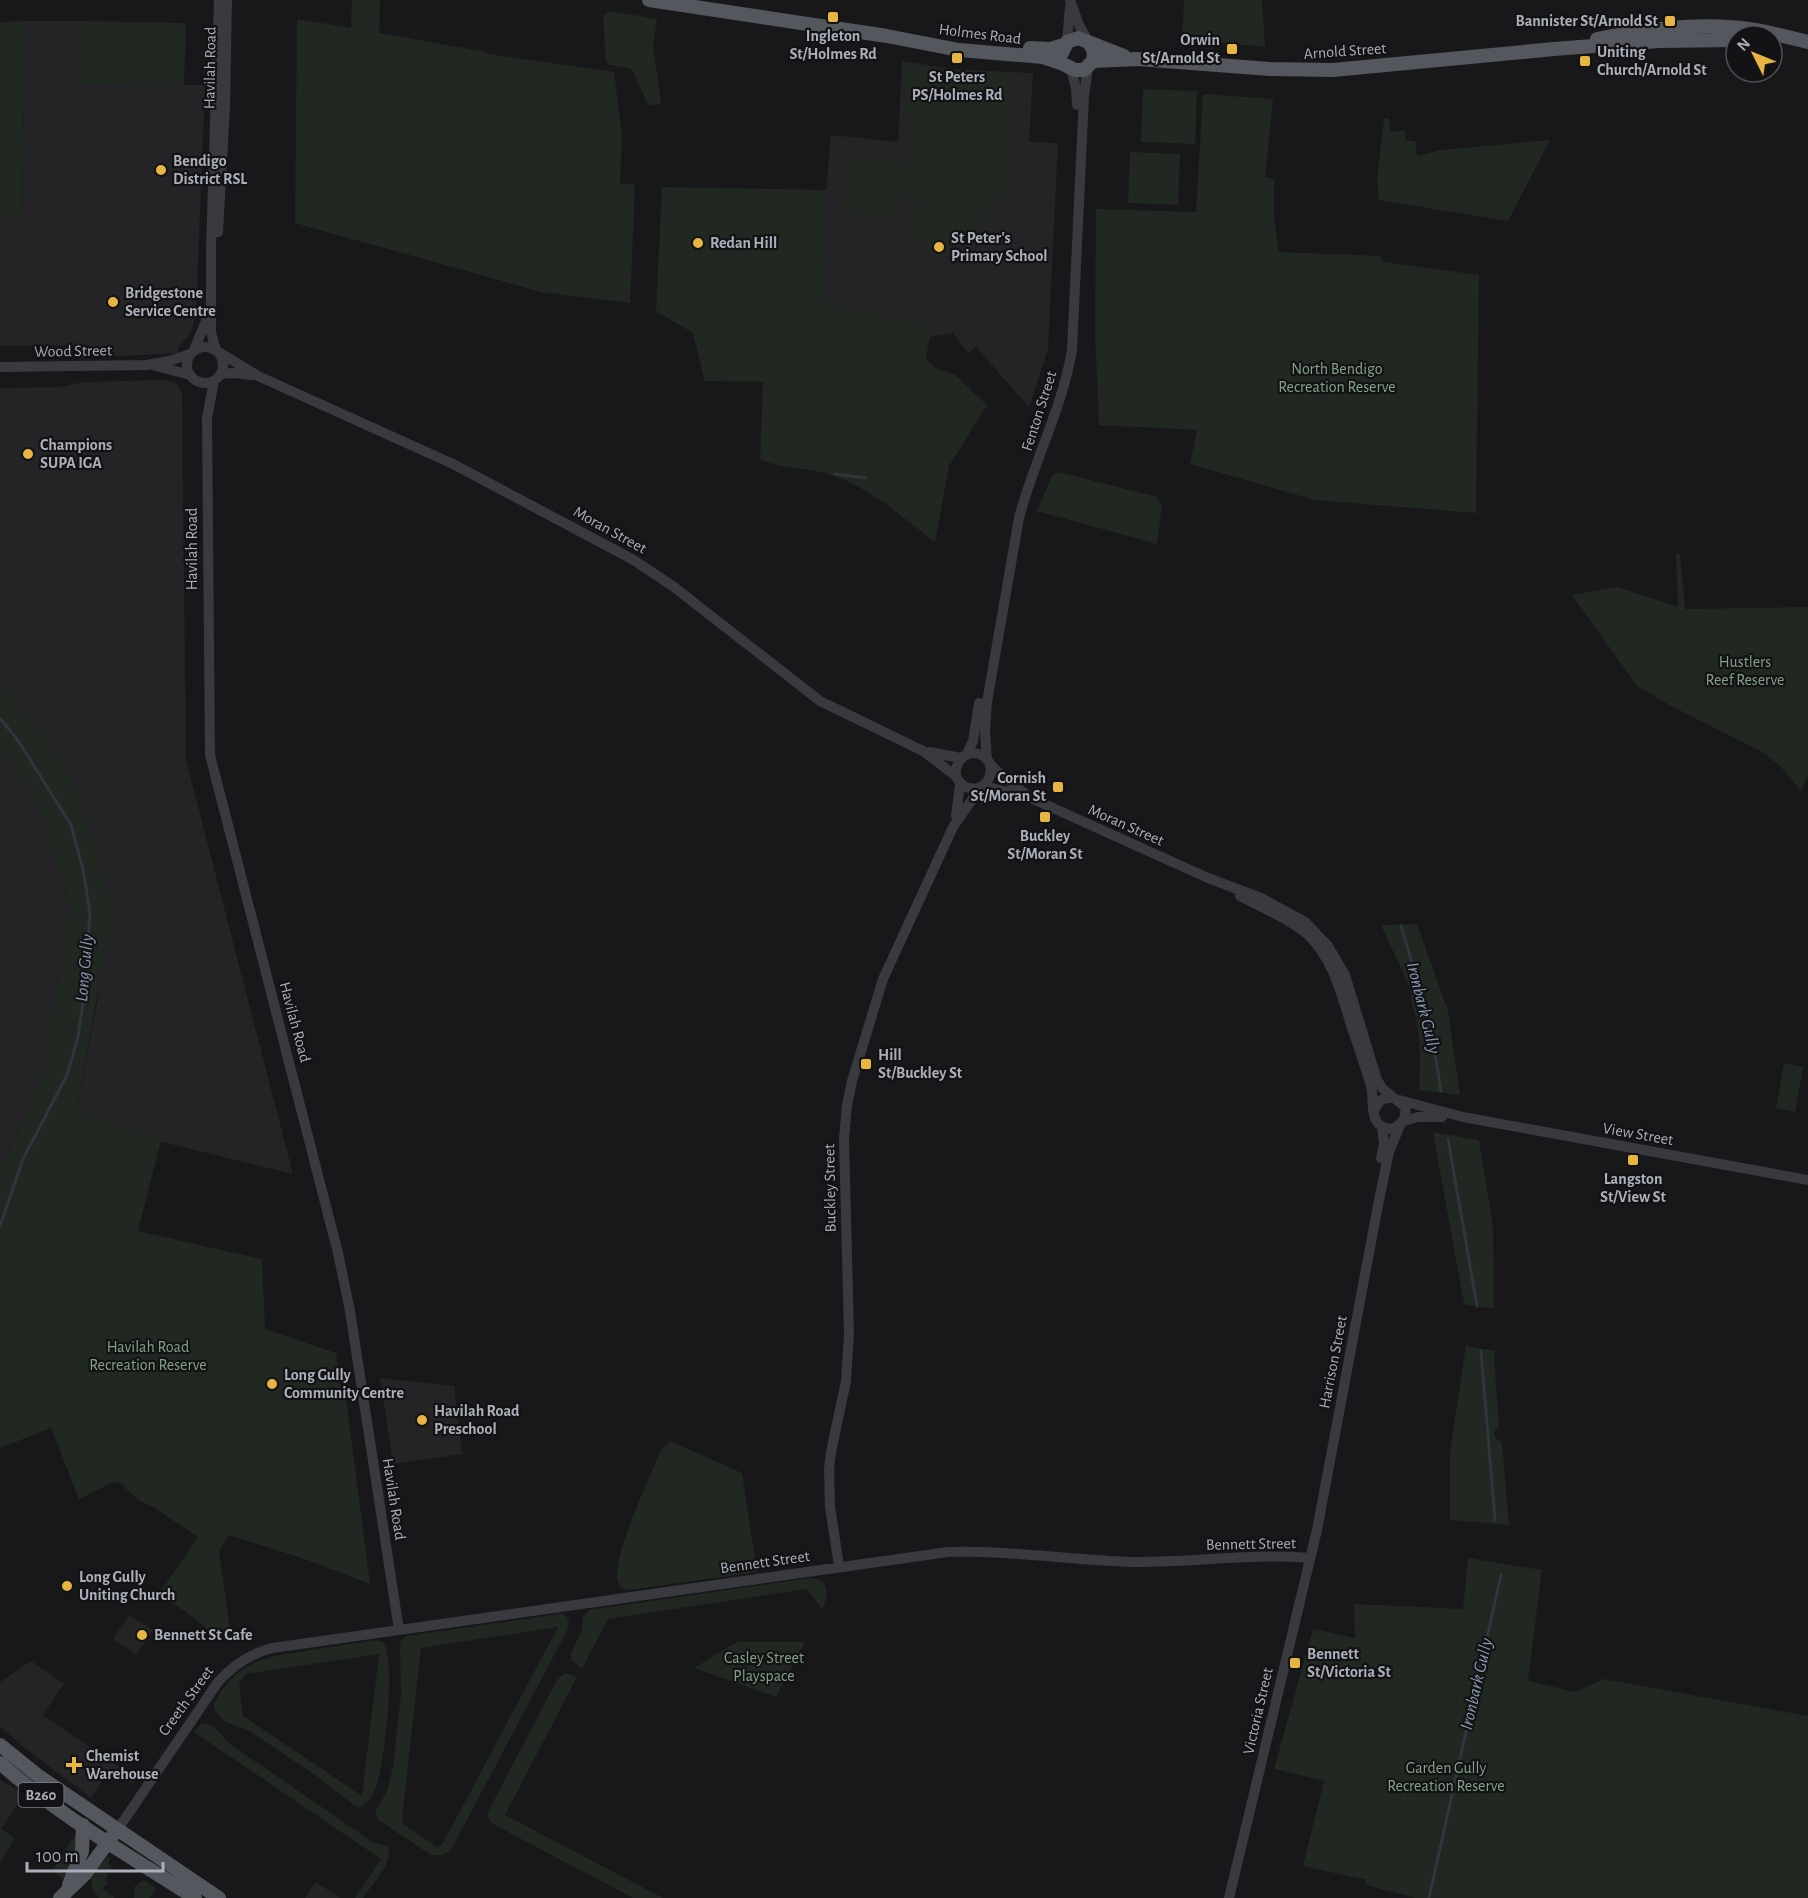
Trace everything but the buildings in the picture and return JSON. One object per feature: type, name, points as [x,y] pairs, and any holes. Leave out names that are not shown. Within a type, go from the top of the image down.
[{"type":"main road","name":"Holmes Road","points":[[649,0],[887,36],[959,50],[1043,57],[1069,68]]},
{"type":"main road","name":"Arnold Street","points":[[1090,64],[1138,59],[1252,68],[1325,70],[1659,41],[1748,29],[1808,42]]},
{"type":"main road","name":"Arnold Street","points":[[1706,33],[1724,37]]},
{"type":"main road","name":"Holmes Road","points":[[887,36],[1042,49],[1066,44]]},
{"type":"main road","points":[[1078,38],[1089,42],[1094,52],[1090,64],[1080,71],[1069,68],[1062,54],[1066,44],[1078,38]]},
{"type":"main road","name":"Arnold Street","points":[[1784,41],[1808,42]]},
{"type":"main road","name":"Arnold Street","points":[[1089,42],[1138,59]]},
{"type":"main road","name":"B260","points":[[0,1745],[37,1775],[219,1898]]},
{"type":"main road","name":"B260","points":[[0,1763],[30,1788],[83,1825],[195,1898]]},
{"type":"main road","points":[[63,1895],[82,1851],[83,1825]]},
{"type":"main road","name":"Creeth Street","points":[[63,1895],[85,1874],[118,1828]]},
{"type":"street","name":"Havilah Road","points":[[217,351],[212,335],[211,228],[219,0]]},
{"type":"street","name":"Havilah Road","points":[[212,280],[221,197],[227,0]]},
{"type":"street","points":[[1070,0],[1089,42]]},
{"type":"street","points":[[1066,44],[1070,0]]},
{"type":"street","name":"Fenton Street","points":[[988,762],[985,713],[1019,518],[1061,397],[1072,350],[1084,96],[1090,64]]},
{"type":"street","name":"Fenton Street","points":[[964,756],[974,741],[1013,512],[1052,405],[1065,352],[1077,100],[1074,77],[1069,68]]},
{"type":"street","name":"Havilah Road","points":[[192,352],[211,308]]},
{"type":"street","points":[[205,346],[217,351],[224,363],[218,378],[204,384],[192,378],[186,365],[192,352],[205,346]]},
{"type":"street","name":"Moran Street","points":[[217,351],[258,376],[453,464],[632,559],[674,587],[820,701],[923,751],[958,780]]},
{"type":"street","name":"Wood Street","points":[[0,367],[147,365],[169,361],[192,352]]},
{"type":"street","name":"Wood Street","points":[[147,365],[192,378]]},
{"type":"street","name":"Moran Street","points":[[218,378],[234,373],[258,376]]},
{"type":"street","name":"Havilah Road","points":[[192,378],[202,398],[207,418],[210,755],[338,1253],[350,1311],[399,1630]]},
{"type":"street","name":"Havilah Road","points":[[207,418],[218,378]]},
{"type":"street","name":"Moran Street","points":[[923,751],[964,756]]},
{"type":"street","points":[[978,754],[988,762],[990,776],[982,787],[969,789],[958,780],[956,766],[964,756],[978,754]]},
{"type":"street","name":"Moran Street","points":[[988,762],[1005,779],[1033,799]]},
{"type":"street","name":"Buckley Street","points":[[953,827],[958,804],[958,780]]},
{"type":"street","name":"Moran Street","points":[[982,787],[1033,799],[1208,878],[1275,904],[1298,917],[1313,934]]},
{"type":"street","name":"Buckley Street","points":[[839,1566],[830,1507],[829,1476],[831,1452],[846,1381],[849,1334],[844,1139],[847,1105],[883,979],[953,827],[982,787]]},
{"type":"street","points":[[1313,934],[1328,946],[1345,975],[1377,1080],[1382,1088],[1404,1107],[1405,1117],[1402,1123],[1391,1129],[1382,1127],[1375,1119],[1371,1088],[1334,972],[1313,934]]},
{"type":"street","points":[[1375,1109],[1384,1098],[1396,1099]]},
{"type":"street","name":"View Street","points":[[1396,1099],[1463,1118],[1808,1180]]},
{"type":"street","name":"View Street","points":[[1402,1123],[1418,1117],[1463,1118]]},
{"type":"street","name":"Harrison Street","points":[[1317,1530],[1389,1152],[1402,1123]]},
{"type":"street","name":"Harrison Street","points":[[1379,1200],[1380,1165],[1384,1144],[1382,1127]]},
{"type":"street","name":"Victoria Street","points":[[1229,1898],[1317,1530]]},
{"type":"street","name":"Bennett Street","points":[[232,1667],[254,1654],[272,1648],[930,1554],[966,1552],[1134,1562],[1269,1556],[1310,1558]]},
{"type":"street","name":"Creeth Street","points":[[118,1828],[214,1688],[232,1667]]},
{"type":"shaded area","points":[[25,21],[79,21],[79,84],[205,85],[196,313],[192,331],[179,347],[178,353],[81,358],[81,345],[0,346],[0,213],[22,220]]},
{"type":"shaded area","name":"St Peter's Primary School","points":[[902,61],[951,69],[1033,73],[1029,142],[1058,143],[1048,349],[1029,407],[976,347],[968,353],[953,333],[931,337],[921,324],[824,303],[826,190],[831,135],[898,142]]},
{"type":"shaded area","points":[[162,380],[175,382],[182,393],[186,760],[293,1174],[162,1142],[76,1112],[99,992],[71,774],[0,682],[0,388],[61,387],[83,382]]},
{"type":"shaded area","points":[[0,750],[36,798],[71,910],[40,1082],[0,1172]]},
{"type":"shaded area","name":"Havilah Road Preschool","points":[[380,1378],[454,1386],[462,1454],[393,1464]]},
{"type":"shaded area","points":[[129,1615],[153,1630],[136,1655],[113,1639]]},
{"type":"shaded area","points":[[31,1661],[64,1684],[43,1715],[137,1779],[133,1784],[110,1769],[91,1798],[21,1745],[0,1726],[0,1682]]},
{"type":"shaded area","points":[[0,1780],[25,1794],[1,1829],[0,1828]]},
{"type":"shaded area","points":[[316,1882],[340,1898],[305,1898]]},
{"type":"green space","points":[[352,0],[380,0],[379,33],[487,52],[487,54],[614,72],[622,137],[620,183],[635,185],[630,303],[541,292],[295,223],[297,19],[351,28]]},
{"type":"green space","points":[[1184,0],[1262,0],[1265,47],[1182,39]]},
{"type":"green space","points":[[609,11],[657,19],[653,45],[661,104],[648,105],[633,71],[609,65],[606,61],[603,16]]},
{"type":"green space","points":[[25,21],[22,221],[0,213],[0,22]]},
{"type":"green space","points":[[79,21],[186,23],[184,85],[79,84]]},
{"type":"green space","points":[[904,65],[952,72],[1007,73],[1005,195],[1003,198],[996,199],[969,237],[957,244],[942,247],[926,245],[912,236],[909,228],[907,216],[915,213],[917,203],[913,196],[903,191],[908,163]]},
{"type":"green space","points":[[1143,89],[1197,91],[1195,144],[1141,142]]},
{"type":"green space","name":"North Bendigo Recreation Reserve","points":[[1203,94],[1273,99],[1265,177],[1274,179],[1274,218],[1279,252],[1381,256],[1383,262],[1479,275],[1476,513],[1314,500],[1190,464],[1197,430],[1099,425],[1095,334],[1096,209],[1196,212]]},
{"type":"green space","points":[[1389,118],[1390,132],[1405,130],[1406,141],[1415,141],[1417,156],[1441,150],[1550,140],[1508,221],[1379,200],[1377,179],[1384,119]]},
{"type":"green space","points":[[1130,152],[1180,154],[1178,205],[1128,203]]},
{"type":"green space","points":[[847,157],[904,163],[899,218],[841,212]]},
{"type":"green space","points":[[662,187],[826,190],[824,303],[921,324],[931,337],[926,360],[936,368],[955,375],[987,405],[949,466],[935,542],[882,502],[855,485],[824,473],[775,465],[760,459],[763,382],[705,381],[693,333],[656,311]]},
{"type":"green space","points":[[1059,472],[1157,497],[1162,505],[1157,544],[1037,511],[1052,476]]},
{"type":"green space","name":"Hustlers Reef Reserve","points":[[1676,553],[1680,553],[1685,609],[1808,607],[1808,775],[1801,791],[1779,765],[1764,753],[1671,706],[1637,686],[1572,595],[1617,587],[1678,607]]},
{"type":"green space","name":"Havilah Road Recreation Reserve","points":[[0,682],[71,774],[113,908],[76,1112],[161,1141],[138,1231],[262,1259],[265,1329],[336,1353],[341,1388],[345,1390],[370,1584],[302,1558],[229,1535],[219,1551],[231,1636],[219,1639],[189,1614],[159,1594],[198,1537],[153,1507],[139,1501],[120,1483],[113,1482],[79,1499],[51,1428],[0,1448],[0,1172],[40,1082],[71,910],[36,798],[0,750]]},
{"type":"green space","points":[[1417,924],[1448,1011],[1460,1095],[1419,1090],[1419,1040],[1411,990],[1381,925]]},
{"type":"green space","points":[[1784,1063],[1803,1067],[1795,1112],[1776,1108]]},
{"type":"green space","points":[[1433,1132],[1479,1140],[1493,1227],[1494,1309],[1464,1304]]},
{"type":"green space","points":[[1466,1346],[1496,1351],[1494,1356],[1499,1426],[1494,1433],[1496,1439],[1502,1442],[1509,1525],[1450,1520],[1450,1452]]},
{"type":"green space","points":[[670,1441],[742,1473],[757,1572],[629,1590],[619,1585],[618,1566],[627,1534],[661,1450]]},
{"type":"green space","name":"Garden Gully Recreation Reserve","points":[[1468,1558],[1542,1570],[1528,1681],[1575,1692],[1604,1679],[1808,1716],[1808,1898],[1416,1898],[1366,1885],[1366,1880],[1303,1866],[1324,1781],[1274,1769],[1313,1629],[1355,1638],[1354,1604],[1463,1609]]},
{"type":"green space","points":[[811,1578],[825,1585],[827,1594],[822,1609],[807,1589],[608,1619],[582,1669],[571,1660],[571,1654],[582,1630],[583,1617],[589,1610]]},
{"type":"green space","points":[[560,1614],[565,1615],[569,1620],[567,1631],[451,1850],[443,1855],[431,1855],[378,1820],[375,1812],[387,1791],[393,1767],[401,1694],[400,1646],[401,1640],[407,1636]],"holes":[[[558,1627],[442,1845],[437,1847],[404,1825],[402,1819],[421,1648]]]},
{"type":"green space","points":[[376,1640],[383,1642],[389,1668],[386,1734],[377,1784],[371,1797],[362,1807],[355,1806],[319,1778],[251,1732],[226,1722],[215,1711],[214,1703],[237,1673],[255,1662],[279,1655]],"holes":[[[379,1654],[362,1796],[243,1716],[239,1684],[246,1674]]]},
{"type":"green space","name":"Casley Street Playspace","points":[[737,1642],[805,1642],[776,1697],[694,1668]]},
{"type":"green space","points":[[565,1673],[577,1677],[505,1815],[663,1898],[633,1898],[495,1825],[488,1818],[490,1808],[557,1680]]},
{"type":"green space","points":[[201,1724],[214,1727],[230,1744],[374,1843],[388,1846],[389,1852],[385,1865],[363,1898],[355,1898],[381,1859],[194,1732]]},
{"type":"green space","points":[[0,1828],[15,1838],[0,1863]]},
{"type":"green space","points":[[77,1832],[79,1838],[67,1881],[52,1871]]},
{"type":"green space","points":[[108,1856],[110,1859],[108,1863],[112,1866],[105,1880],[108,1882],[103,1889],[115,1898],[99,1898],[92,1889],[91,1876]]},
{"type":"green space","points":[[144,1880],[156,1888],[149,1898],[134,1898],[135,1886]]},
{"type":"waterway","points":[[835,474],[866,478]]},
{"type":"waterway","name":"Long Gully","points":[[0,718],[19,742],[71,825],[83,869],[90,913],[78,1037],[67,1075],[23,1159],[0,1226]]},
{"type":"waterway","name":"Ironbark Gully","points":[[1401,926],[1430,1023],[1441,1091]]},
{"type":"waterway","name":"Ironbark Gully","points":[[1448,1139],[1477,1306]]},
{"type":"waterway","name":"Ironbark Gully","points":[[1481,1351],[1495,1520]]},
{"type":"waterway","name":"Ironbark Gully","points":[[1429,1898],[1501,1575]]},
{"type":"place","name":"Ingleton St/Holmes Rd","points":[[833,17]]},
{"type":"place","name":"Bannister St/Arnold St","points":[[1670,21]]},
{"type":"place","name":"Orwin St/Arnold St","points":[[1232,49]]},
{"type":"place","name":"St Peters PS/Holmes Rd","points":[[957,58]]},
{"type":"place","name":"Uniting Church/Arnold St","points":[[1585,61]]},
{"type":"place","name":"Bendigo District RSL","points":[[161,170]]},
{"type":"place","name":"Redan Hill","points":[[698,243]]},
{"type":"place","name":"St Peter's Primary School","points":[[939,247]]},
{"type":"place","name":"Bridgestone Service Centre","points":[[113,302]]},
{"type":"place","name":"Champions SUPA IGA","points":[[28,454]]},
{"type":"place","name":"Cornish St/Moran St","points":[[1058,787]]},
{"type":"place","name":"Buckley St/Moran St","points":[[1045,817]]},
{"type":"place","name":"Hill St/Buckley St","points":[[866,1064]]},
{"type":"place","name":"Langston St/View St","points":[[1633,1160]]},
{"type":"place","name":"Long Gully Community Centre","points":[[272,1384]]},
{"type":"place","name":"Havilah Road Preschool","points":[[422,1420]]},
{"type":"place","name":"Long Gully Uniting Church","points":[[67,1586]]},
{"type":"place","name":"Bennett St Cafe","points":[[142,1635]]},
{"type":"place","name":"Bennett St/Victoria St","points":[[1295,1663]]},
{"type":"place","name":"Chemist Warehouse","points":[[74,1765]]}]
